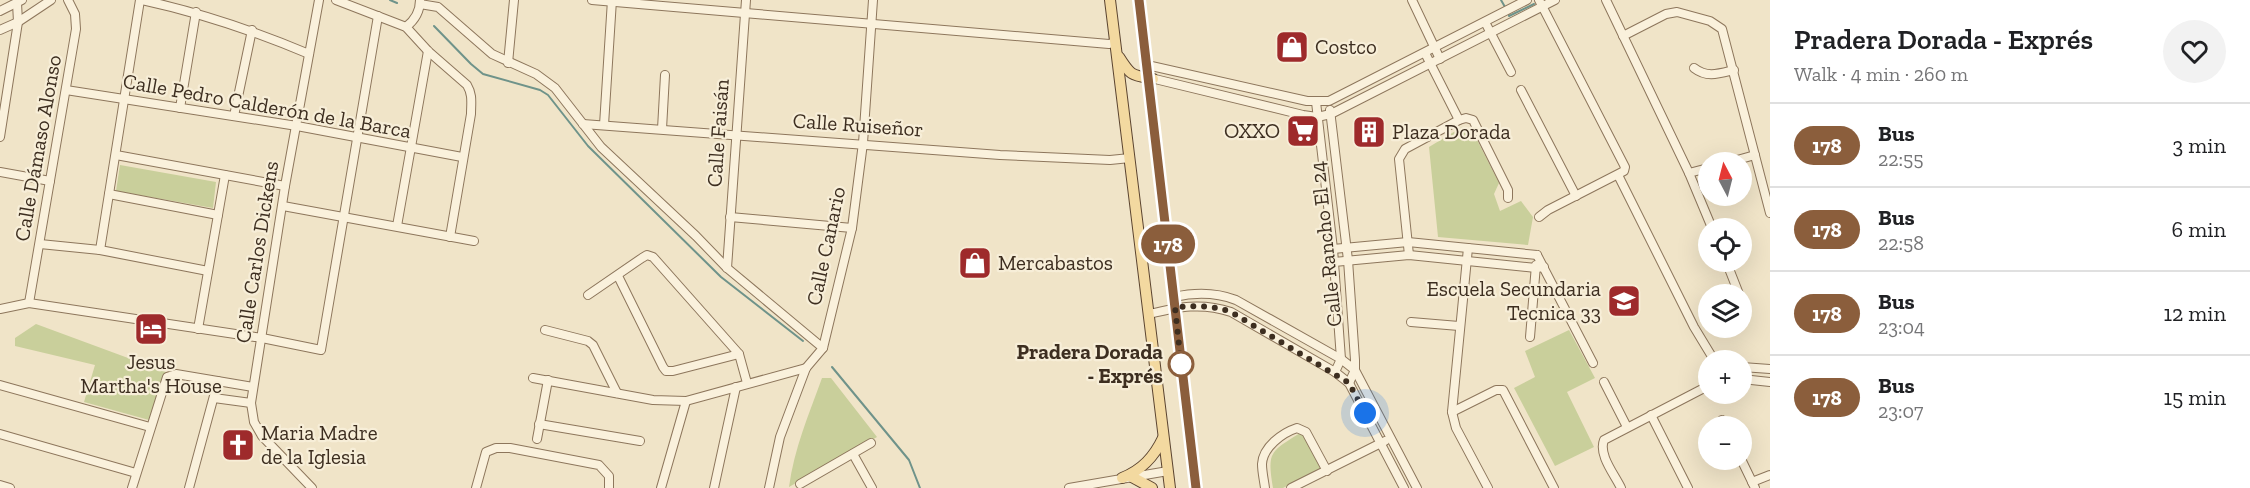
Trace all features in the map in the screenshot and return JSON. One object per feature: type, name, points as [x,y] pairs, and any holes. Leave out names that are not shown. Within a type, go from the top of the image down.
[{"type":"main road","points":[[1110,0],[1170,488]]},
{"type":"main road","points":[[1139,0],[1147,65],[1151,78],[1196,488]]},
{"type":"main road","points":[[1115,47],[1127,71],[1132,75],[1151,78]]},
{"type":"main road","points":[[1127,478],[1144,467],[1164,437]]},
{"type":"main road","points":[[1127,478],[1152,488]]},
{"type":"street","points":[[0,30],[18,22],[51,0]]},
{"type":"street","name":"Calle Dámaso Alonso","points":[[29,303],[76,29],[75,14],[68,0]]},
{"type":"street","points":[[100,250],[141,0],[196,12],[252,30],[309,54]]},
{"type":"street","name":"Calle Carlos Dickens","points":[[308,486],[262,436],[254,422],[251,403],[285,186],[319,0]]},
{"type":"street","points":[[336,0],[406,27],[428,51],[467,85],[472,96],[450,237]]},
{"type":"street","points":[[508,63],[514,0]]},
{"type":"street","points":[[592,0],[686,4],[745,13],[1109,44],[1115,47]]},
{"type":"street","name":"Calle Faisán","points":[[727,268],[746,0]]},
{"type":"street","name":"Calle Canario","points":[[770,488],[780,437],[806,368],[823,348],[852,228],[863,143],[873,0]]},
{"type":"street","points":[[1412,0],[1440,58]]},
{"type":"street","points":[[1147,65],[1316,102],[1329,101],[1527,0]]},
{"type":"street","points":[[1151,78],[1317,117],[1331,114],[1430,64],[1540,3],[1555,0]]},
{"type":"street","points":[[1606,0],[1689,173],[1708,218]]},
{"type":"street","points":[[604,125],[612,1]]},
{"type":"street","points":[[0,11],[19,2],[18,22],[3,102],[0,137]]},
{"type":"street","points":[[406,27],[414,21],[420,2],[438,7],[492,54],[536,74],[555,88],[601,147],[727,268],[823,348]]},
{"type":"street","points":[[1539,217],[1548,210],[1624,171],[1623,162],[1540,3]]},
{"type":"street","points":[[180,108],[196,12]]},
{"type":"street","points":[[1623,36],[1666,14],[1682,12],[1719,25],[1726,37],[1770,213]]},
{"type":"street","points":[[0,309],[29,303],[262,338],[321,350],[378,16]]},
{"type":"street","points":[[1485,22],[1511,72]]},
{"type":"street","points":[[234,116],[252,30]]},
{"type":"street","points":[[397,226],[428,51]]},
{"type":"street","points":[[1425,53],[1459,120]]},
{"type":"street","points":[[1694,68],[1701,74],[1709,75],[1734,70]]},
{"type":"street","points":[[662,129],[665,75]]},
{"type":"street","points":[[1238,98],[1240,85]]},
{"type":"street","name":"Calle Pedro Calderón de la Barca","points":[[66,90],[297,126],[462,157]]},
{"type":"street","points":[[1521,90],[1576,196]]},
{"type":"street","name":"Calle Rancho El 24","points":[[1329,101],[1348,260],[1355,370],[1349,383]]},
{"type":"street","name":"Calle Rancho El 24","points":[[1316,102],[1333,249],[1341,359],[1335,372]]},
{"type":"street","points":[[1409,255],[1400,163],[1405,149],[1459,120],[1466,118],[1475,122],[1508,190],[1508,198]]},
{"type":"street","name":"Calle Ruiseñor","points":[[583,124],[863,143],[1000,155],[1110,160],[1130,158]]},
{"type":"street","points":[[116,155],[285,186]]},
{"type":"street","points":[[1689,173],[1698,171]]},
{"type":"street","points":[[0,172],[50,181]]},
{"type":"street","points":[[1617,175],[1708,350]]},
{"type":"street","points":[[198,329],[225,176]]},
{"type":"street","points":[[109,194],[218,215]]},
{"type":"street","points":[[283,206],[474,240]]},
{"type":"street","points":[[730,217],[852,228]]},
{"type":"street","points":[[1333,249],[1408,242],[1537,255],[1540,268],[1593,363]]},
{"type":"street","points":[[40,244],[100,250],[208,271]]},
{"type":"street","points":[[1468,248],[1452,412],[1456,428],[1488,488]]},
{"type":"street","points":[[588,295],[648,255],[653,257],[739,354],[747,383]]},
{"type":"street","points":[[1334,262],[1409,255],[1540,268]]},
{"type":"street","points":[[1530,337],[1540,268]]},
{"type":"street","points":[[618,276],[666,371],[739,354]]},
{"type":"street","points":[[1149,314],[1174,302],[1205,293],[1224,295],[1341,359],[1355,370],[1417,488]]},
{"type":"street","points":[[1174,302],[1231,312],[1335,372],[1349,383],[1404,488]]},
{"type":"street","points":[[1411,322],[1459,326]]},
{"type":"street","points":[[545,330],[593,345],[616,393]]},
{"type":"street","points":[[532,378],[665,402],[686,401],[806,368]]},
{"type":"street","points":[[1752,368],[1770,369]]},
{"type":"street","points":[[132,488],[165,380],[170,375],[176,374],[253,387]]},
{"type":"street","points":[[537,439],[548,380]]},
{"type":"street","points":[[1752,380],[1770,382]]},
{"type":"street","points":[[189,488],[218,381]]},
{"type":"street","points":[[1604,382],[1627,427]]},
{"type":"street","points":[[0,385],[150,427]]},
{"type":"street","points":[[714,488],[736,387]]},
{"type":"street","points":[[1452,412],[1496,390],[1503,390],[1554,488]]},
{"type":"street","points":[[1621,488],[1602,446],[1604,440],[1698,391]]},
{"type":"street","points":[[214,398],[251,403]]},
{"type":"street","points":[[662,488],[686,401]]},
{"type":"street","points":[[1651,415],[1688,488]]},
{"type":"street","points":[[538,424],[640,441]]},
{"type":"street","points":[[1265,488],[1262,465],[1268,449],[1289,432],[1297,429],[1306,432],[1327,471]]},
{"type":"street","points":[[0,434],[136,473]]},
{"type":"street","points":[[1291,488],[1391,438]]},
{"type":"street","points":[[800,484],[871,443]]},
{"type":"street","points":[[476,488],[486,452],[496,448],[510,448],[599,465],[609,476],[609,488]]},
{"type":"street","points":[[853,454],[872,488]]},
{"type":"street","points":[[1746,470],[1754,485],[1770,475]]},
{"type":"street","points":[[1069,488],[1168,471]]},
{"type":"street","points":[[810,478],[812,488]]},
{"type":"street","points":[[0,485],[10,488]]},
{"type":"green space","points":[[1462,127],[1472,130],[1499,183],[1494,194],[1500,211],[1521,201],[1533,217],[1528,245],[1438,237],[1429,147]]},
{"type":"green space","points":[[120,165],[216,182],[213,208],[116,191]]},
{"type":"green space","points":[[36,324],[166,372],[149,420],[84,402],[95,365],[15,346],[15,338]]},
{"type":"green space","points":[[1569,330],[1595,378],[1567,392],[1594,447],[1555,466],[1514,388],[1535,377],[1525,351]]},
{"type":"green space","points":[[822,378],[831,378],[877,437],[789,487],[798,445]]},
{"type":"green space","points":[[1300,433],[1306,436],[1324,467],[1283,488],[1273,488],[1270,467],[1273,454]]},
{"type":"waterway","points":[[390,0],[397,3]]},
{"type":"waterway","points":[[1501,0],[1505,7]]},
{"type":"waterway","points":[[1509,15],[1534,4]]},
{"type":"waterway","points":[[434,26],[483,74],[540,90],[548,95],[588,146],[721,277],[803,341]]},
{"type":"waterway","points":[[832,367],[909,460],[920,488]]},
{"type":"bus line","name":"178","points":[[1139,0],[1196,488]]},
{"type":"place","name":"Costco","points":[[1292,47]]},
{"type":"place","name":"OXXO","points":[[1303,131]]},
{"type":"place","name":"Plaza Dorada","points":[[1369,132]]},
{"type":"place","name":"Mercabastos","points":[[975,263]]},
{"type":"place","name":"Escuela Secundaria Tecnica 33","points":[[1624,301]]},
{"type":"place","name":"Jesus Martha's House","points":[[151,329]]},
{"type":"place","name":"Pradera Dorada - Exprés","points":[[1181,364]]},
{"type":"place","name":"Maria Madre de la Iglesia","points":[[238,445]]},
{"type":"route","points":[[1181,364],[1175,307],[1211,306],[1231,312],[1335,372],[1349,383],[1365,413]]}]
